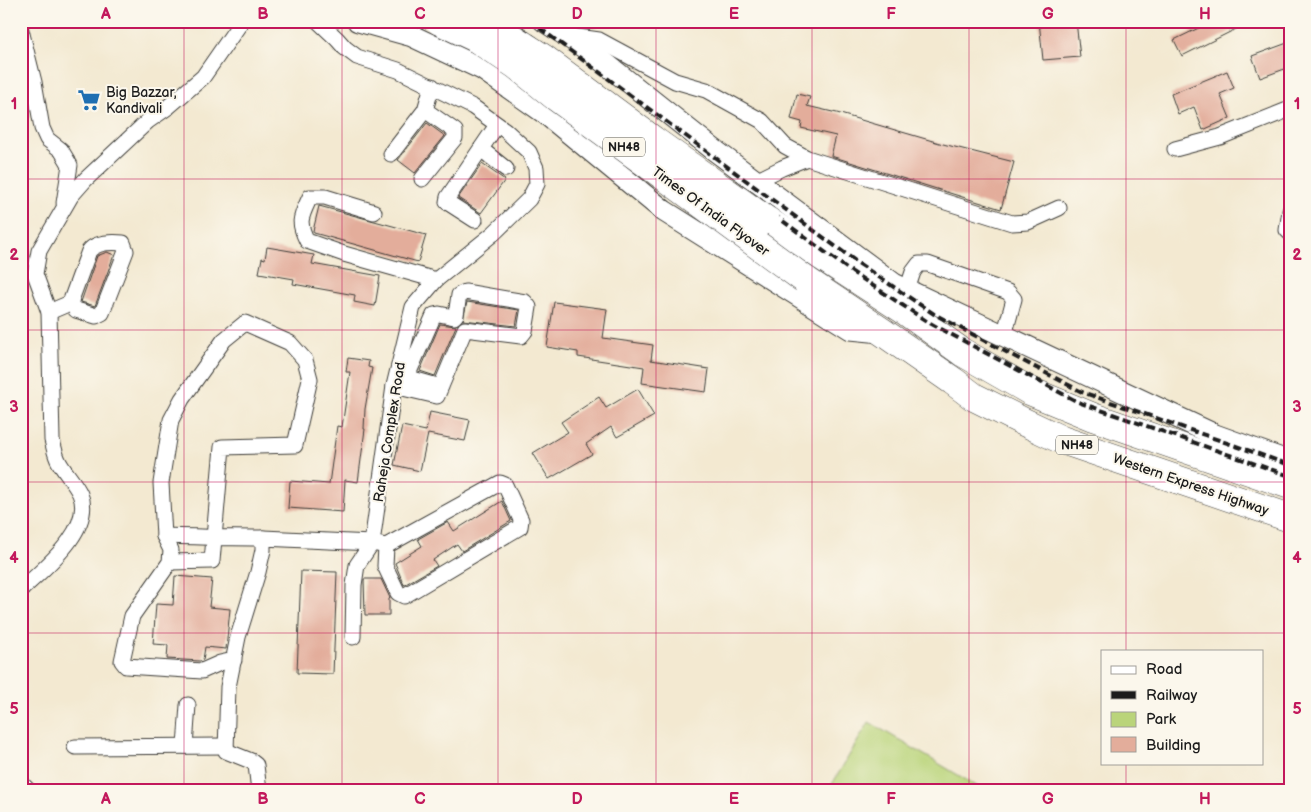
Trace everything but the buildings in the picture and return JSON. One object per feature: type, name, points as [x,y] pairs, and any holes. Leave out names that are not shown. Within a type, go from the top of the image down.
[{"type":"highway","name":"Times Of India Flyover","points":[[440,21],[474,37],[516,65],[804,279],[884,333]]},
{"type":"highway","name":"Times Of India Flyover","points":[[486,21],[544,58],[653,140],[766,220],[819,254],[900,294]]},
{"type":"highway","name":"NH48","points":[[900,294],[962,352],[1030,390],[1093,417],[1290,485]]},
{"type":"highway","name":"Western Express Highway","points":[[884,333],[974,397],[1062,440],[1290,518]]},
{"type":"street","points":[[21,590],[60,553],[79,524],[83,508],[80,494],[58,460],[52,440],[49,312],[28,276],[39,251],[71,196],[86,179],[148,121],[168,108],[203,77],[240,21]]},
{"type":"street","name":"Raheja Complex Road","points":[[318,21],[344,48],[358,57],[398,70],[473,106],[529,152],[536,168],[537,184],[529,199],[494,233],[436,280],[413,307],[394,386],[379,544],[385,566],[398,593],[404,596],[520,527],[521,520],[505,485],[500,483],[379,544]]},
{"type":"street","points":[[358,21],[412,36],[482,69],[546,114],[664,211],[851,329],[884,333]]},
{"type":"street","points":[[454,55],[478,21]]},
{"type":"street","points":[[482,69],[511,21]]},
{"type":"street","points":[[544,21],[591,52],[900,294],[1004,336],[1215,435],[1290,462]]},
{"type":"street","points":[[21,30],[34,82],[42,128],[47,138],[61,150],[70,165],[63,209]]},
{"type":"street","points":[[564,35],[598,40],[675,81],[706,90],[762,121],[785,146],[806,158],[1012,223],[1028,222],[1059,208]]},
{"type":"street","points":[[391,154],[425,110],[432,86]]},
{"type":"street","points":[[1175,149],[1220,138],[1290,109]]},
{"type":"street","points":[[422,179],[455,138],[455,131],[425,110]]},
{"type":"street","points":[[475,220],[447,202],[448,197],[497,125]]},
{"type":"street","points":[[480,149],[506,169]]},
{"type":"street","points":[[756,181],[806,158]]},
{"type":"street","points":[[374,212],[325,196],[310,197],[302,216],[301,228],[308,241],[344,254],[436,280]]},
{"type":"street","points":[[1290,211],[1287,230],[1290,233]]},
{"type":"street","points":[[49,312],[70,303],[92,247],[113,242],[123,243],[126,251],[102,313],[96,316],[76,310],[70,303]]},
{"type":"street","points":[[900,294],[918,264],[928,264],[1008,292],[1014,299],[1004,336]]},
{"type":"street","points":[[441,387],[409,378],[409,372],[434,315],[454,317],[465,328],[521,336],[525,332],[529,307],[525,302],[465,292],[459,295],[456,315],[454,317]]},
{"type":"street","points":[[170,562],[212,561],[222,446],[295,444],[310,379],[305,360],[290,343],[245,322],[224,340],[182,399],[171,420],[161,483],[164,536],[171,550],[170,562],[132,616],[122,661],[126,666],[202,671],[220,663],[234,660]]},
{"type":"street","points":[[394,386],[437,396],[465,328]]},
{"type":"street","points":[[164,536],[263,538],[379,544]]},
{"type":"street","points":[[259,791],[256,765],[251,761],[226,751],[226,746],[228,687],[238,637],[258,572],[263,550],[263,538]]},
{"type":"street","points":[[353,637],[354,585],[357,565],[379,544]]},
{"type":"street","points":[[185,746],[188,705]]},
{"type":"street","points":[[75,746],[226,746]]},
{"type":"street","points":[[21,783],[29,791]]},
{"type":"green space","points":[[869,722],[985,791],[828,791]]},
{"type":"railway","points":[[512,21],[852,272],[928,322],[1078,402],[1290,476]]},
{"type":"railway","points":[[530,21],[858,263],[934,314],[1082,392],[1290,465]]},
{"type":"place","name":"Big Bazzar, Kandivali","points":[[89,100]]}]
